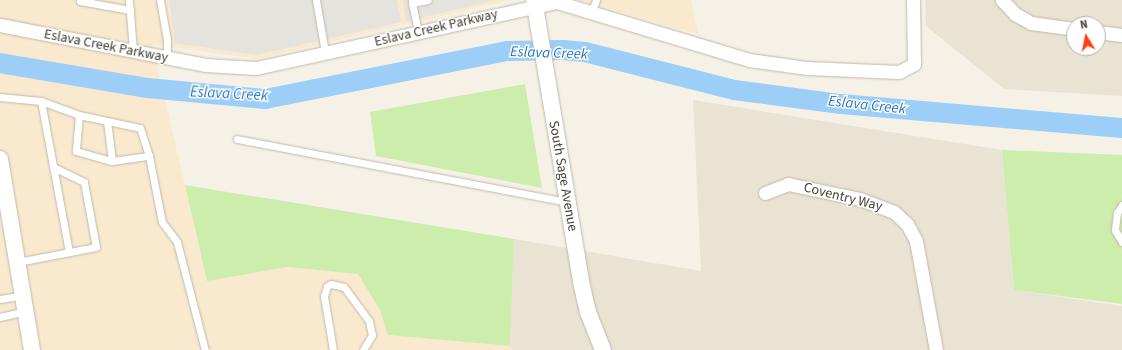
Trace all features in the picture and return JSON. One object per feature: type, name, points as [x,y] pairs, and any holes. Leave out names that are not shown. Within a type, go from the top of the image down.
[{"type":"street","name":"Eslava Creek Parkway","points":[[0,25],[205,65],[256,68],[418,32],[535,3],[557,2],[594,6],[749,60],[807,68],[899,72],[914,64],[913,0]]},
{"type":"street","points":[[1002,0],[1015,14],[1031,23],[1066,27]]},
{"type":"street","name":"South Sage Avenue","points":[[535,3],[588,312],[603,350]]},
{"type":"street","points":[[1106,33],[1122,35]]},
{"type":"street","points":[[0,159],[4,200],[18,262],[32,350]]},
{"type":"street","name":"Coventry Way","points":[[765,193],[788,184],[860,199],[882,205],[894,212],[906,224],[916,241],[936,350]]},
{"type":"lane","points":[[78,0],[130,10]]},
{"type":"lane","points":[[129,0],[133,51]]},
{"type":"lane","points":[[160,0],[167,40],[167,58]]},
{"type":"lane","points":[[316,0],[325,52]]},
{"type":"lane","points":[[418,32],[412,2],[428,0]]},
{"type":"lane","points":[[0,97],[41,101],[79,115],[140,128],[149,156],[162,222],[177,242],[205,350]]},
{"type":"lane","points":[[41,101],[68,252]]},
{"type":"lane","points":[[79,115],[76,151],[112,161],[149,156]]},
{"type":"lane","points":[[107,121],[112,161]]},
{"type":"lane","points":[[236,139],[568,202]]},
{"type":"lane","points":[[18,262],[96,247],[84,182],[53,167]]},
{"type":"lane","points":[[1122,205],[1116,213],[1115,230],[1122,242]]},
{"type":"lane","points":[[333,350],[324,296],[327,286],[331,284],[344,287],[369,321],[372,335],[363,350]]},
{"type":"lane","points":[[0,298],[24,295]]},
{"type":"lane","points":[[0,316],[27,311]]},
{"type":"shaded area","points":[[0,0],[510,0],[256,59],[152,44],[207,281],[287,267],[358,274],[380,310],[388,335],[510,346],[512,350],[0,350]]},
{"type":"shaded area","points":[[169,0],[397,0],[401,22],[256,55],[175,43]]},
{"type":"shaded area","points":[[403,0],[496,0],[406,21]]},
{"type":"shaded area","points":[[578,0],[691,0],[698,34]]},
{"type":"shaded area","points":[[925,0],[1122,0],[1122,96],[1004,89],[926,26]]},
{"type":"shaded area","points":[[693,100],[1002,150],[1014,290],[1122,306],[1122,350],[512,350],[510,346],[514,239],[701,271]]},
{"type":"green space","points":[[525,84],[542,188],[376,156],[370,112]]},
{"type":"green space","points":[[1002,150],[1122,155],[1122,304],[1014,290]]},
{"type":"green space","points":[[185,185],[514,239],[510,346],[388,335],[380,310],[358,274],[287,267],[207,281]]},
{"type":"waterway","name":"Eslava Creek","points":[[0,63],[148,88],[265,99],[507,51],[563,50],[585,52],[734,90],[841,104],[1122,128]]}]
